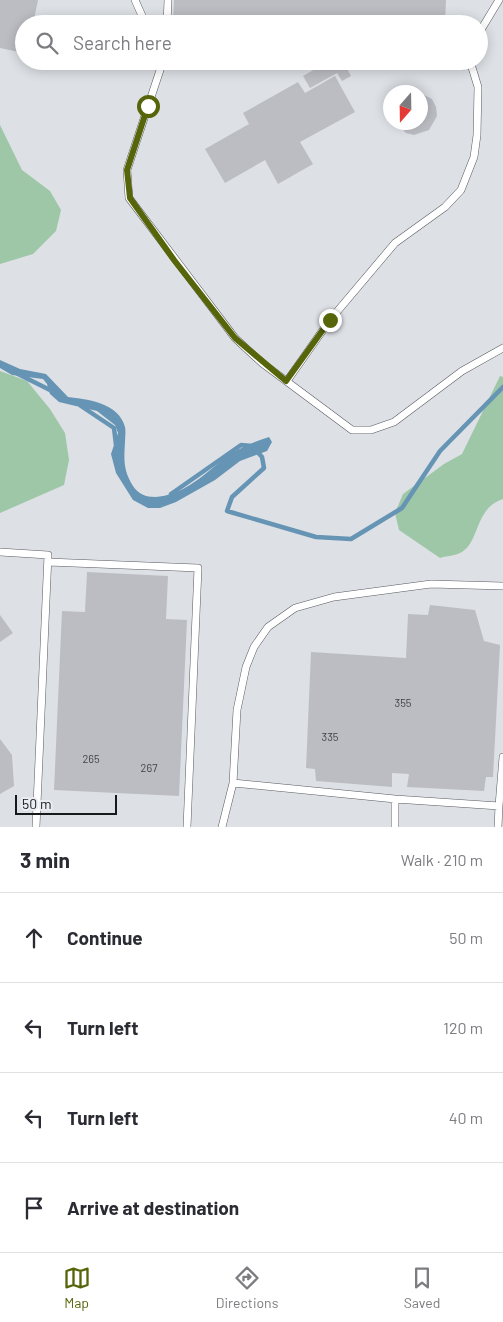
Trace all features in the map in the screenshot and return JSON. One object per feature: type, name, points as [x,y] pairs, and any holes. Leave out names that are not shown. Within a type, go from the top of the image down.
[{"type":"lane","points":[[135,0],[142,15]]},
{"type":"lane","points":[[168,0],[168,15]]},
{"type":"lane","points":[[488,18],[499,0]]},
{"type":"lane","points":[[160,70],[127,170],[130,198],[174,260],[235,338],[286,381],[352,430],[371,430],[394,422],[462,371],[503,348]]},
{"type":"lane","points":[[286,381],[330,320],[395,243],[445,207],[461,190],[474,157],[477,135],[478,87],[473,70]]},
{"type":"lane","points":[[0,552],[48,555],[36,827]]},
{"type":"lane","points":[[48,562],[198,568],[187,827]]},
{"type":"lane","points":[[222,827],[232,783],[237,710],[246,667],[254,647],[268,627],[295,608],[334,597],[431,584],[503,586]]},
{"type":"lane","points":[[498,827],[503,757]]},
{"type":"lane","points":[[232,783],[395,799],[499,806]]},
{"type":"lane","points":[[395,799],[395,827]]},
{"type":"green space","points":[[0,125],[22,170],[50,191],[61,210],[56,231],[33,254],[0,264]]},
{"type":"green space","points":[[0,371],[27,381],[50,409],[65,433],[69,460],[64,485],[0,513]]},
{"type":"green space","points":[[500,376],[503,377],[503,499],[487,510],[466,548],[458,554],[440,558],[399,530],[395,513],[403,494],[444,464],[462,454]]},
{"type":"water","points":[[0,360],[20,369],[46,374],[68,397],[93,401],[116,412],[122,419],[125,427],[124,460],[127,475],[135,489],[145,496],[165,496],[174,493],[191,484],[238,450],[269,437],[272,442],[267,451],[240,461],[215,480],[176,502],[160,508],[148,508],[133,500],[116,473],[111,454],[118,433],[115,425],[97,411],[59,402],[50,394],[47,384],[43,379],[12,375],[0,368]]},
{"type":"building","points":[[0,0],[38,0],[35,15],[15,15],[15,51],[0,48]]},
{"type":"building","points":[[174,0],[446,0],[445,15],[173,15]]},
{"type":"building","points":[[313,70],[348,70],[351,76],[342,81],[337,73],[310,88],[303,76]]},
{"type":"building","points":[[335,76],[355,112],[300,142],[313,164],[278,184],[265,160],[225,183],[205,149],[249,124],[243,113],[298,82],[305,93]]},
{"type":"building","points":[[428,97],[432,99],[436,107],[437,116],[429,130],[414,135],[406,133],[403,130],[428,130]]},
{"type":"building","points":[[87,572],[168,576],[166,619],[187,620],[179,796],[54,790],[62,611],[85,612]]},
{"type":"building","points":[[430,605],[475,610],[484,641],[500,645],[493,777],[486,777],[484,791],[407,787],[409,774],[392,773],[392,787],[316,781],[315,769],[306,768],[311,652],[406,658],[408,614],[428,615]]},
{"type":"building","points":[[0,615],[13,633],[0,642]]},
{"type":"building","points":[[0,739],[12,755],[14,786],[0,794]]},
{"type":"waterway","points":[[18,374],[54,392]]},
{"type":"waterway","points":[[171,494],[241,445],[252,446],[262,457],[264,468],[232,497],[227,511],[316,537],[351,539],[402,508],[440,451],[503,387]]},
{"type":"waterway","points":[[81,406],[114,428],[116,445]]},
{"type":"route","points":[[148,106],[127,170],[130,198],[174,260],[235,338],[262,363],[286,381],[330,320]]}]
